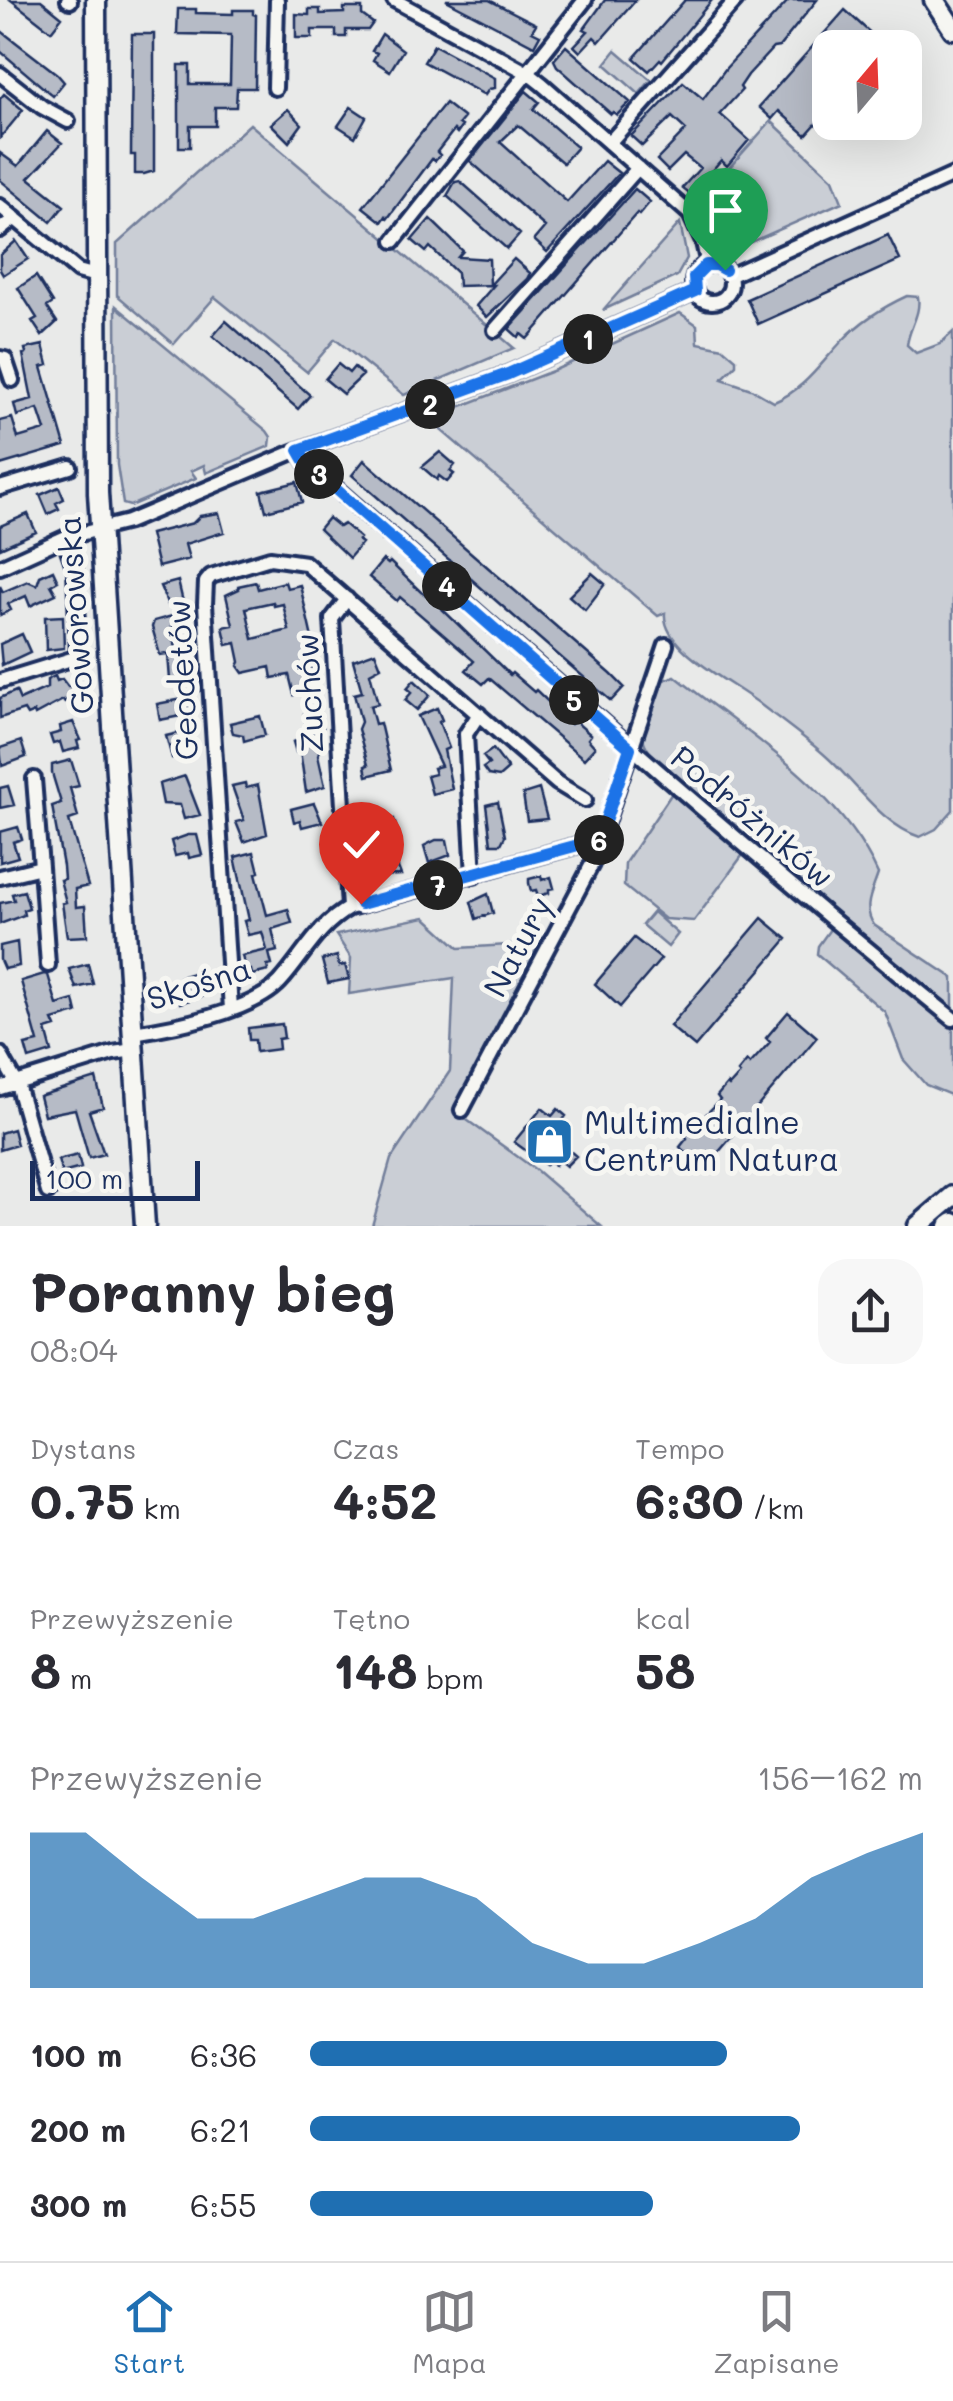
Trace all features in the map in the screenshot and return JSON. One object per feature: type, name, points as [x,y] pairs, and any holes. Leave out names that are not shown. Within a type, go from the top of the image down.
[{"type":"street","name":"Goworowska","points":[[96,0],[100,527],[145,1226]]},
{"type":"street","points":[[275,88],[277,0]]},
{"type":"street","points":[[394,0],[528,73],[696,223],[708,265]]},
{"type":"street","points":[[394,241],[585,0]]},
{"type":"street","points":[[609,143],[736,0]]},
{"type":"street","points":[[934,0],[953,29]]},
{"type":"street","points":[[0,74],[42,108],[68,121]]},
{"type":"street","points":[[494,330],[638,168]]},
{"type":"street","points":[[729,276],[953,173]]},
{"type":"street","points":[[0,206],[78,271],[96,276]]},
{"type":"street","points":[[0,230],[14,218]]},
{"type":"street","points":[[708,265],[721,267],[729,276],[730,288],[722,299],[705,301],[695,291],[696,273],[708,265]]},
{"type":"street","points":[[0,566],[64,538],[128,522],[299,450],[508,374],[695,291]]},
{"type":"street","points":[[0,358],[7,361],[12,380]]},
{"type":"street","name":"Podróżników","points":[[299,450],[307,464],[630,748],[798,893],[953,1018]]},
{"type":"street","points":[[0,488],[70,467]]},
{"type":"street","points":[[0,681],[78,657],[75,569],[64,538]]},
{"type":"street","name":"Geodetów","points":[[231,1009],[205,604],[206,582],[224,571],[270,558],[305,563],[569,793],[585,800]]},
{"type":"street","name":"Zuchów","points":[[346,599],[332,620],[348,908]]},
{"type":"street","name":"Natury","points":[[462,1110],[580,888],[666,645]]},
{"type":"street","points":[[474,876],[466,734],[479,714]]},
{"type":"street","points":[[34,779],[48,964]]},
{"type":"street","name":"Skośna","points":[[0,1088],[114,1053],[134,1042],[255,1000],[280,982],[324,925],[348,908],[582,844],[597,845]]},
{"type":"street","points":[[0,877],[42,866]]},
{"type":"street","points":[[0,1054],[17,1084],[48,1192]]},
{"type":"street","points":[[918,1226],[953,1196]]},
{"type":"shaded area","points":[[616,50],[651,80],[639,94],[605,64]]},
{"type":"shaded area","points":[[771,121],[833,179],[842,202],[742,246],[734,244],[721,235],[696,205]]},
{"type":"shaded area","points":[[250,124],[514,348],[404,395],[335,339],[307,372],[215,297],[174,344],[117,295],[117,244]]},
{"type":"shaded area","points":[[680,223],[687,258],[677,276],[603,310]]},
{"type":"shaded area","points":[[907,296],[918,297],[907,345],[916,353],[940,344],[953,332],[953,810],[936,829],[920,837],[882,814],[803,737],[687,653],[667,627],[665,613],[658,616],[428,419],[555,370],[680,313],[697,325],[698,343],[723,348],[736,359],[736,365],[722,379],[774,402],[803,383],[858,326]]},
{"type":"shaded area","points":[[116,306],[267,431],[270,446],[206,473],[204,465],[191,471],[196,478],[130,506],[123,504],[117,465]]},
{"type":"shaded area","points":[[675,676],[789,764],[840,815],[878,874],[868,906],[874,925],[953,978],[953,1096],[926,1085],[903,1059],[885,1012],[817,954],[833,925],[832,911],[760,849],[745,852],[694,921],[665,919],[624,886],[625,863],[672,793],[674,777],[650,752],[643,734],[658,682]]},
{"type":"shaded area","points":[[653,912],[678,934],[668,947],[642,925]]},
{"type":"shaded area","points":[[425,917],[459,948],[541,943],[501,1027],[453,1110],[536,1170],[601,1226],[372,1226],[391,1159],[450,1071],[454,978],[349,994],[351,958],[336,935]]},
{"type":"building","points":[[11,0],[41,0],[62,17],[51,31]]},
{"type":"building","points":[[446,0],[489,0],[536,24],[532,31],[540,35],[534,46]]},
{"type":"building","points":[[605,0],[636,0],[599,42],[594,37],[580,52],[574,46],[588,31],[584,29]]},
{"type":"building","points":[[685,0],[712,0],[662,61],[649,71],[634,58]]},
{"type":"building","points":[[789,0],[817,0],[779,47],[773,48],[748,75],[742,90],[720,114],[749,140],[727,166],[721,160],[691,195],[682,188],[700,168],[684,155],[668,171],[657,160],[686,130],[672,117],[642,146],[631,136],[683,82],[703,99]]},
{"type":"building","points":[[344,8],[362,8],[362,15],[373,23],[368,30],[346,30],[346,37],[336,37],[336,30],[312,30],[312,38],[296,38],[296,14],[309,15],[309,9],[320,9],[320,14],[344,13]]},
{"type":"building","points":[[178,9],[233,14],[233,10],[253,10],[256,15],[255,88],[237,88],[236,107],[215,107],[215,126],[190,126],[190,147],[179,147],[179,65],[190,65],[190,84],[230,84],[231,35],[177,34]]},
{"type":"building","points":[[845,10],[867,30],[827,30]]},
{"type":"building","points":[[0,30],[64,82],[53,96],[0,51]]},
{"type":"building","points":[[132,34],[154,34],[154,171],[144,174],[135,174],[135,155],[131,155]]},
{"type":"building","points":[[382,34],[403,50],[390,71],[373,60],[377,53],[372,51]]},
{"type":"building","points":[[434,45],[495,78],[495,88],[485,95],[424,62]]},
{"type":"building","points":[[566,46],[630,102],[617,115],[611,114],[557,66],[554,60]]},
{"type":"building","points":[[812,47],[812,128],[806,135],[779,111],[772,119],[759,107]]},
{"type":"building","points":[[526,91],[539,102],[533,109],[577,147],[563,163],[518,125],[500,142],[567,202],[604,161],[619,173],[547,252],[534,240],[545,227],[470,161]]},
{"type":"building","points":[[4,94],[23,110],[0,138],[0,99]]},
{"type":"building","points":[[445,103],[464,118],[459,124],[462,126],[457,133],[454,130],[437,152],[440,155],[435,161],[432,159],[382,222],[363,207]]},
{"type":"building","points":[[351,107],[366,117],[355,137],[338,126]]},
{"type":"building","points":[[288,109],[302,124],[289,142],[271,124]]},
{"type":"building","points":[[47,131],[62,143],[29,178],[64,206],[51,222],[0,180],[0,153],[18,166]]},
{"type":"building","points":[[460,181],[520,234],[507,249],[447,196],[455,182]]},
{"type":"building","points":[[635,189],[650,202],[527,339],[521,334],[518,337],[509,329]]},
{"type":"building","points":[[430,219],[463,251],[458,257],[489,259],[490,285],[514,259],[530,273],[527,279],[487,317],[476,306],[494,285],[458,286],[457,273],[430,247],[426,252],[412,240]]},
{"type":"building","points":[[888,235],[900,260],[758,324],[747,299]]},
{"type":"building","points":[[16,241],[28,259],[3,275],[0,255]]},
{"type":"building","points":[[36,276],[53,303],[47,307],[57,322],[42,336],[32,321],[37,318],[18,288]]},
{"type":"building","points":[[226,321],[310,395],[298,409],[213,336]]},
{"type":"building","points":[[43,345],[48,365],[42,367],[65,446],[0,465],[0,421],[12,418],[18,438],[45,430],[38,409],[17,416],[14,404],[32,399],[25,349]]},
{"type":"building","points":[[338,364],[349,373],[354,367],[363,375],[343,394],[325,379]]},
{"type":"building","points":[[440,452],[455,465],[447,482],[439,476],[437,480],[422,467]]},
{"type":"building","points":[[364,460],[624,687],[611,701],[352,475]]},
{"type":"building","points":[[297,482],[302,502],[266,511],[261,491]]},
{"type":"building","points":[[59,487],[64,499],[56,503],[59,509],[48,514],[40,495]]},
{"type":"building","points":[[219,513],[224,532],[185,544],[189,559],[158,567],[150,534]]},
{"type":"building","points":[[28,514],[36,532],[0,548],[0,526]]},
{"type":"building","points":[[328,518],[339,527],[344,524],[360,538],[362,543],[349,558],[319,529]]},
{"type":"building","points":[[383,560],[442,605],[510,675],[536,690],[571,724],[575,721],[591,735],[588,739],[595,747],[584,759],[489,678],[483,684],[466,670],[474,661],[400,597],[397,601],[369,577]]},
{"type":"building","points":[[53,570],[58,581],[51,585],[56,594],[30,606],[26,596],[8,604],[11,610],[0,615],[0,586],[3,592],[28,581],[37,585],[40,576]]},
{"type":"building","points":[[592,573],[605,584],[585,610],[569,596]]},
{"type":"building","points":[[178,581],[183,602],[168,605],[160,586]]},
{"type":"building","points":[[256,582],[258,589],[285,582],[287,588],[300,585],[316,656],[312,663],[316,690],[294,695],[289,675],[272,678],[270,667],[243,673],[238,666],[236,643],[227,645],[223,627],[233,625],[226,595],[238,586]],"holes":[[[273,602],[274,606],[283,604],[289,630],[253,639],[246,608]]]},
{"type":"building","points":[[63,616],[64,648],[46,650],[45,617]]},
{"type":"building","points":[[172,616],[177,652],[184,652],[186,678],[170,680],[168,654],[160,655],[152,627],[154,621]]},
{"type":"building","points":[[22,634],[30,652],[2,665],[0,644]]},
{"type":"building","points":[[375,652],[381,667],[370,673],[378,704],[370,706],[375,724],[380,723],[391,770],[367,776],[354,694],[362,692],[353,660]]},
{"type":"building","points":[[55,676],[68,687],[72,685],[77,696],[35,715],[27,715],[24,710],[0,718],[0,698],[16,691],[20,700],[47,688],[47,680]]},
{"type":"building","points":[[414,680],[430,695],[417,710],[405,700],[412,692],[407,688]]},
{"type":"building","points":[[193,697],[196,713],[160,720],[157,704]]},
{"type":"building","points":[[437,708],[449,748],[444,750],[452,789],[432,794],[427,776],[435,774],[433,768],[441,766],[418,716]]},
{"type":"building","points":[[319,710],[323,727],[316,728],[321,745],[318,755],[325,786],[306,792],[300,751],[296,752],[293,742],[309,738],[304,714]]},
{"type":"building","points":[[260,716],[265,735],[244,741],[243,735],[233,733],[230,723]]},
{"type":"building","points":[[73,722],[81,740],[77,741],[79,748],[63,752],[60,742],[53,744],[50,735]]},
{"type":"building","points":[[187,731],[192,753],[172,758],[166,736]]},
{"type":"building","points":[[21,741],[26,757],[2,766],[0,748]]},
{"type":"building","points":[[493,749],[508,769],[499,777],[488,775],[483,768],[489,764],[483,756]]},
{"type":"building","points":[[71,760],[79,786],[70,788],[78,817],[69,820],[88,886],[75,889],[76,907],[85,906],[87,936],[67,937],[62,903],[66,902],[60,880],[64,879],[63,866],[52,806],[61,803],[52,765]]},
{"type":"building","points":[[185,776],[200,815],[184,819],[180,805],[163,804],[159,784]]},
{"type":"building","points":[[245,783],[246,788],[258,785],[267,834],[244,842],[236,822],[244,820],[232,786]]},
{"type":"building","points":[[8,786],[14,805],[0,808],[0,788]]},
{"type":"building","points":[[539,789],[547,819],[527,821],[523,794]]},
{"type":"building","points":[[498,802],[505,836],[501,844],[491,844],[486,805]]},
{"type":"building","points":[[314,803],[322,822],[302,827],[300,820],[294,822],[291,809]]},
{"type":"building","points":[[394,819],[399,839],[388,842],[401,875],[378,876],[375,866],[380,864],[366,826]]},
{"type":"building","points":[[18,827],[22,839],[13,842],[18,857],[0,862],[0,832]]},
{"type":"building","points":[[197,835],[202,855],[175,856],[171,841]]},
{"type":"building","points":[[447,840],[450,855],[429,863],[424,846]]},
{"type":"building","points":[[254,852],[267,915],[288,909],[292,923],[272,929],[277,951],[269,953],[272,965],[267,966],[268,971],[252,975],[251,970],[246,971],[242,956],[267,950],[262,932],[248,935],[244,921],[249,920],[235,857]]},
{"type":"building","points":[[541,876],[542,880],[551,877],[554,888],[538,896],[536,890],[531,891],[529,879]]},
{"type":"building","points":[[24,891],[29,908],[23,910],[24,915],[0,924],[0,903],[14,900],[12,894]]},
{"type":"building","points":[[488,894],[493,913],[476,919],[471,902]]},
{"type":"building","points":[[762,918],[787,939],[695,1047],[670,1026]]},
{"type":"building","points":[[634,938],[661,959],[620,1007],[595,984]]},
{"type":"building","points":[[17,942],[19,966],[4,969],[0,946]]},
{"type":"building","points":[[337,956],[349,979],[328,983],[322,960]]},
{"type":"building","points":[[88,964],[93,984],[76,988],[69,969]]},
{"type":"building","points":[[203,970],[210,994],[180,1003],[176,991],[184,989],[180,977]]},
{"type":"building","points":[[48,975],[57,1005],[74,1000],[77,1013],[53,1020],[56,1027],[46,1030],[52,1052],[29,1059],[25,1045],[38,1042],[21,981]]},
{"type":"building","points":[[788,1012],[817,1037],[705,1168],[700,1168],[680,1147],[685,1136],[720,1100],[717,1096],[740,1074],[747,1061],[750,1064],[770,1042],[766,1038]]},
{"type":"building","points":[[282,1024],[284,1038],[278,1039],[279,1049],[256,1052],[248,1028]]},
{"type":"building","points":[[96,1078],[103,1107],[89,1111],[104,1154],[89,1158],[75,1109],[44,1115],[39,1096]]},
{"type":"building","points":[[542,1108],[552,1116],[558,1109],[566,1116],[560,1124],[566,1135],[564,1146],[576,1156],[566,1166],[559,1160],[555,1165],[550,1161],[546,1165],[514,1142]]},
{"type":"building","points":[[13,1129],[17,1145],[0,1150],[0,1133]]},
{"type":"building","points":[[78,1155],[81,1168],[62,1173],[58,1160]]},
{"type":"place","name":"Multimedialne Centrum Natura","points":[[549,1141]]},
{"type":"route","points":[[361,904],[582,844],[597,845],[630,748],[307,464],[299,450],[508,374],[695,291],[694,277],[706,265],[725,270]]}]
